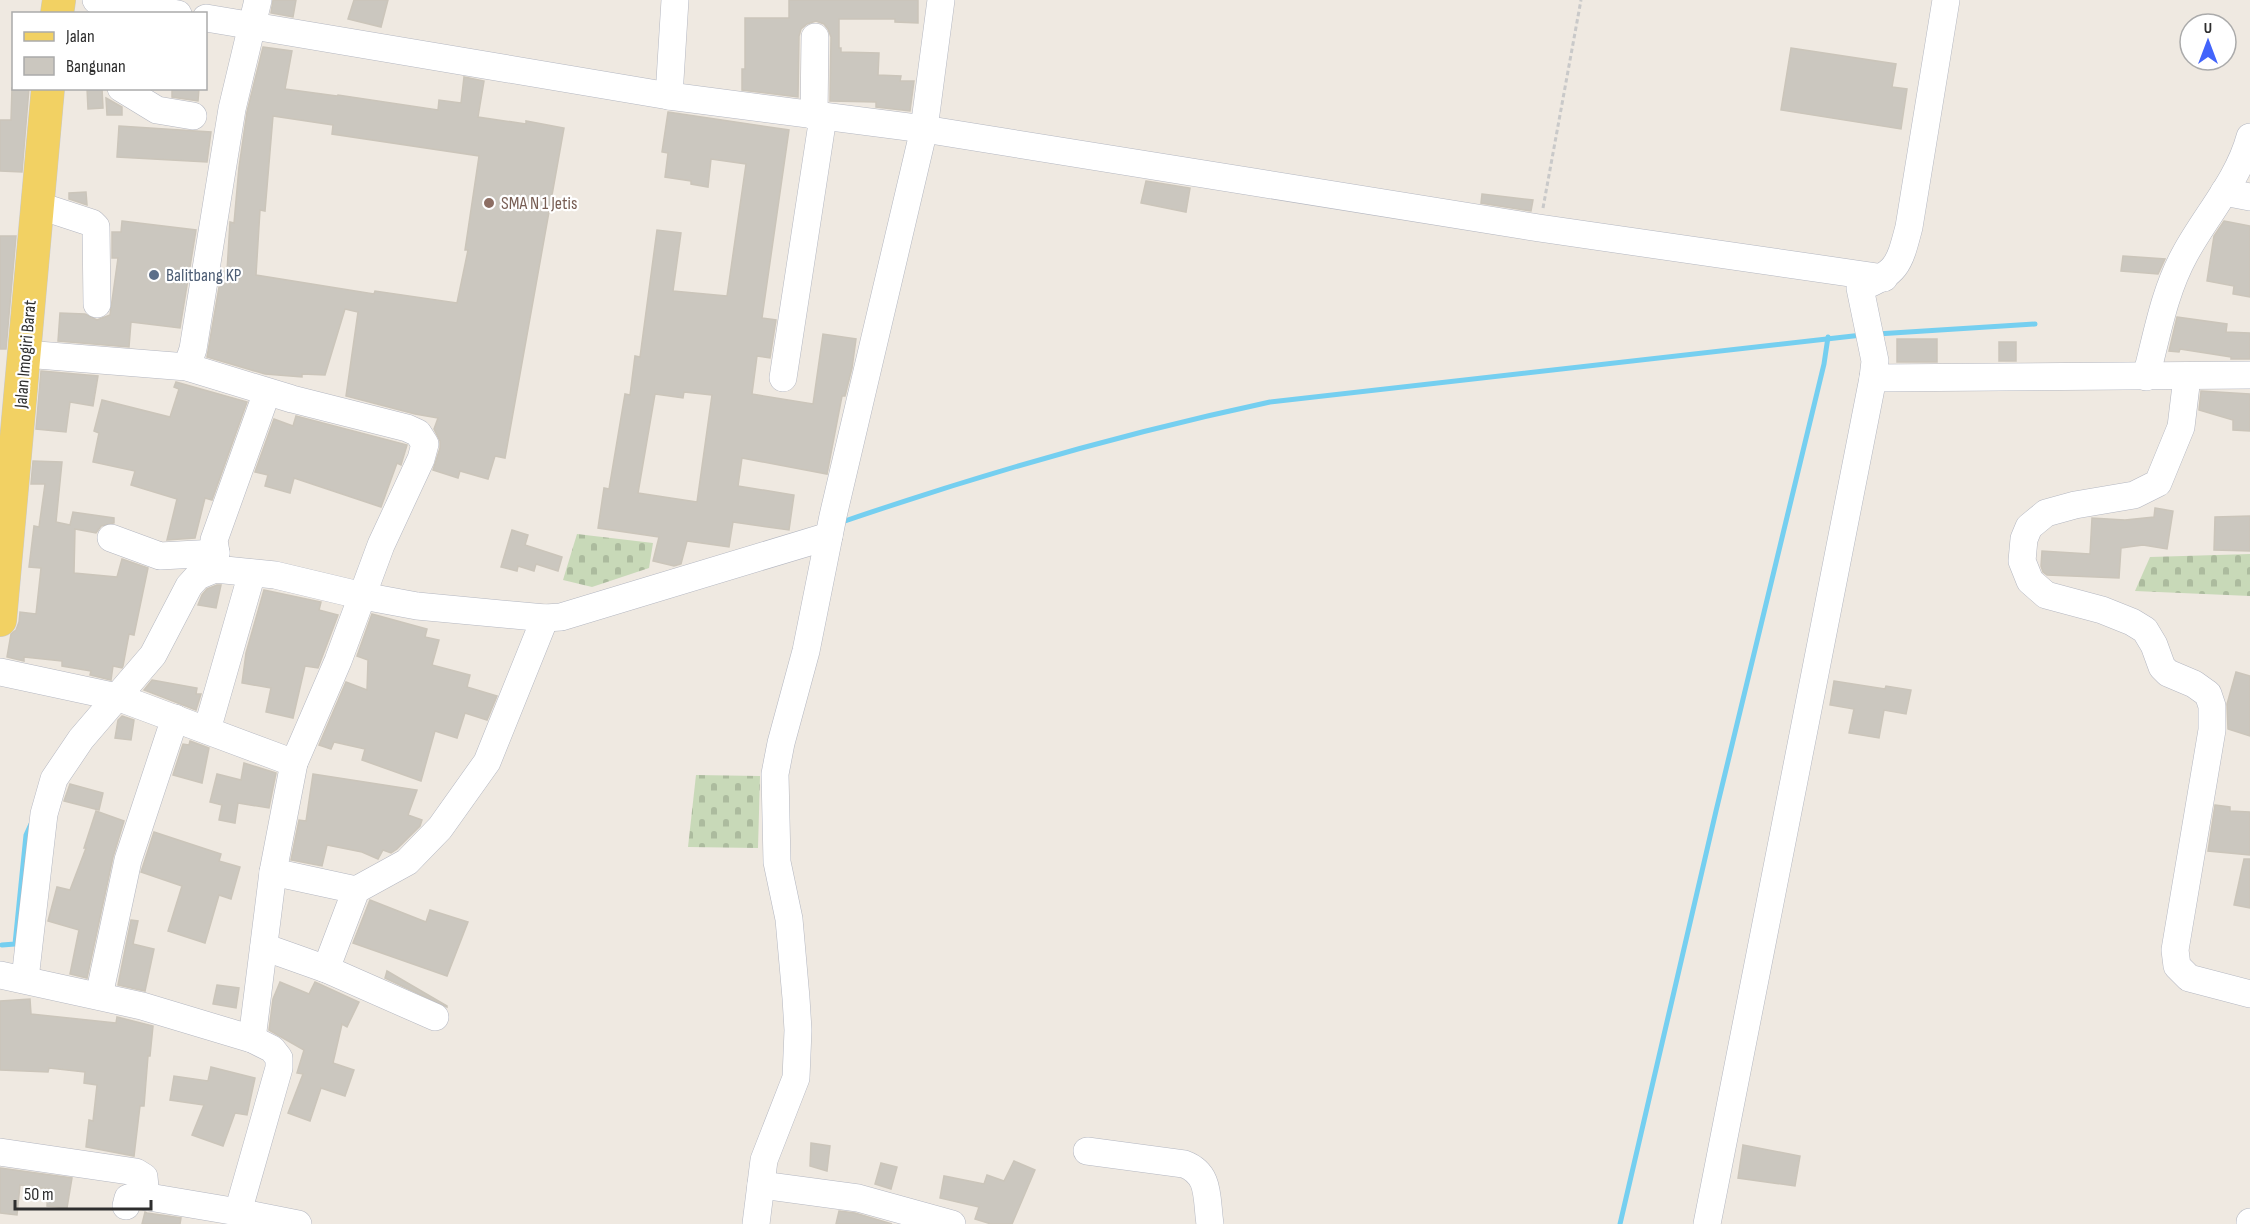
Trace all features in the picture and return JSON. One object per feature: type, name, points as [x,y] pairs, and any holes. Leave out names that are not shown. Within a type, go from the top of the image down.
[{"type":"main road","name":"Jalan Imogiri Barat","points":[[1,608],[6,509],[25,354],[48,90]]},
{"type":"street","points":[[96,0],[166,12]]},
{"type":"street","points":[[669,96],[675,0]]},
{"type":"street","points":[[756,1224],[764,1160],[796,1078],[798,1030],[789,919],[777,862],[775,774],[806,651],[831,527],[924,129],[941,0]]},
{"type":"street","points":[[207,18],[256,13],[426,56],[669,96],[924,129],[1872,283],[1899,262],[1908,227],[1947,0]]},
{"type":"street","points":[[187,367],[193,349],[232,109],[256,13]]},
{"type":"street","points":[[783,378],[818,117],[815,38]]},
{"type":"street","points":[[124,90],[157,110],[193,116]]},
{"type":"street","points":[[2146,376],[2169,290],[2184,254],[2237,195],[2250,137]]},
{"type":"street","points":[[37,206],[92,223],[96,227],[97,304]]},
{"type":"street","points":[[1707,1224],[1874,369],[1872,283]]},
{"type":"street","points":[[25,354],[187,367],[267,393],[407,428],[418,433],[425,444],[421,459],[381,545],[294,763],[273,872],[252,1039]]},
{"type":"street","points":[[1874,369],[2146,376],[2250,375]]},
{"type":"street","points":[[2187,376],[2181,427],[2158,483],[2134,495],[2075,505],[2046,513],[2029,527],[2024,539],[2022,561],[2030,581],[2046,595],[2102,610],[2145,630],[2154,645],[2162,667],[2168,674],[2194,684],[2208,694],[2212,706],[2212,730],[2175,950],[2177,966],[2189,978],[2250,994]]},
{"type":"street","points":[[238,1212],[279,1068],[279,1058],[272,1049],[252,1039],[142,1006],[13,977],[48,796],[54,779],[108,694],[153,655],[189,585],[213,561],[214,540],[267,393]]},
{"type":"street","points":[[111,538],[160,556],[213,561],[252,573],[366,586],[417,606],[545,618],[561,617],[598,607],[831,527]]},
{"type":"street","points":[[207,730],[252,573]]},
{"type":"street","points":[[326,969],[357,890],[407,862],[440,828],[486,762],[545,618]]},
{"type":"street","points":[[0,672],[108,694],[294,763]]},
{"type":"street","points":[[99,996],[128,860],[175,718]]},
{"type":"street","points":[[273,872],[357,890]]},
{"type":"street","points":[[264,948],[326,969],[435,1017]]},
{"type":"street","points":[[1087,1151],[1184,1164],[1196,1168],[1203,1178],[1210,1224]]},
{"type":"street","points":[[0,1152],[136,1172],[144,1177],[136,1201],[238,1212],[298,1224]]},
{"type":"street","points":[[761,1185],[858,1198],[952,1224]]},
{"type":"path","points":[[1539,228],[1581,0]]},
{"type":"green space","points":[[577,534],[653,543],[649,568],[592,587],[563,580]]},
{"type":"green space","points":[[2250,554],[2250,596],[2135,591],[2150,557]]},
{"type":"green space","points":[[696,775],[760,776],[758,848],[688,847]]},
{"type":"building","points":[[273,0],[296,0],[293,17],[271,13]]},
{"type":"building","points":[[354,0],[388,0],[381,27],[348,19]]},
{"type":"building","points":[[789,0],[918,0],[918,23],[895,22],[895,19],[839,19],[841,52],[879,53],[878,75],[901,76],[900,81],[914,81],[910,111],[876,107],[876,102],[830,101],[831,37],[824,24],[816,21],[801,29],[799,36],[798,97],[742,90],[742,69],[745,69],[745,18],[789,18]]},
{"type":"building","points":[[263,47],[292,51],[285,89],[438,110],[439,100],[461,103],[464,77],[484,81],[478,117],[526,124],[526,121],[564,128],[505,458],[495,456],[488,479],[460,471],[458,478],[433,470],[440,448],[440,441],[434,429],[438,418],[346,396],[358,312],[345,309],[325,375],[302,374],[302,377],[265,374],[207,357],[222,270],[227,271],[230,222],[234,223],[247,112]],"holes":[[[273,116],[333,125],[332,134],[479,156],[465,250],[468,250],[457,303],[375,291],[374,294],[256,275],[260,210],[265,211]]]},
{"type":"building","points":[[1791,48],[1896,64],[1892,87],[1907,89],[1901,129],[1781,110]]},
{"type":"building","points":[[12,88],[12,90],[29,90],[22,172],[0,171],[0,120],[11,120]]},
{"type":"building","points":[[87,90],[102,90],[103,108],[88,109]]},
{"type":"building","points":[[172,90],[199,90],[198,101],[172,97]]},
{"type":"building","points":[[106,98],[122,107],[122,115],[107,115]]},
{"type":"building","points":[[668,112],[789,130],[762,318],[776,320],[770,358],[757,356],[752,394],[813,404],[823,334],[856,339],[852,368],[845,396],[842,396],[827,474],[742,458],[738,486],[794,495],[789,530],[733,522],[729,547],[687,541],[681,564],[674,566],[653,561],[659,537],[598,528],[604,488],[609,489],[625,394],[630,395],[635,356],[640,357],[657,230],[681,233],[673,291],[727,296],[746,164],[711,159],[708,187],[691,184],[691,181],[665,177],[668,153],[662,152]],"holes":[[[684,392],[712,395],[697,502],[638,493],[655,394],[683,398]]]},
{"type":"building","points":[[119,126],[211,132],[207,162],[117,157]]},
{"type":"building","points":[[1146,181],[1190,188],[1186,212],[1141,203]]},
{"type":"building","points":[[86,192],[87,205],[69,199],[69,193]]},
{"type":"building","points":[[1482,194],[1533,200],[1531,211],[1481,203]]},
{"type":"building","name":"Balitbang KP","points":[[122,221],[196,230],[180,328],[131,322],[129,347],[58,341],[60,313],[85,314],[97,320],[110,315],[118,258],[112,258],[112,232],[121,232]]},
{"type":"building","points":[[2224,221],[2250,226],[2250,297],[2233,294],[2234,286],[2207,281],[2214,236]]},
{"type":"building","points":[[0,236],[16,236],[6,349],[0,349]]},
{"type":"building","points":[[2123,256],[2165,259],[2158,274],[2121,271]]},
{"type":"building","points":[[2177,317],[2227,324],[2226,332],[2250,333],[2250,359],[2231,359],[2231,357],[2180,349],[2179,352],[2169,351]]},
{"type":"building","points":[[1897,339],[1937,339],[1937,362],[1897,362]]},
{"type":"building","points":[[1999,342],[2016,342],[2016,361],[1999,361]]},
{"type":"building","points":[[41,371],[98,376],[93,406],[70,402],[66,432],[36,429]]},
{"type":"building","points":[[176,382],[247,402],[212,500],[205,498],[195,538],[167,540],[177,499],[131,485],[135,471],[93,462],[99,433],[94,431],[102,400],[170,417],[179,389],[174,387]]},
{"type":"building","points":[[2201,391],[2250,394],[2250,431],[2233,430],[2233,420],[2199,410]]},
{"type":"building","points":[[296,416],[407,445],[401,465],[397,463],[381,507],[294,478],[290,493],[265,486],[268,475],[255,472],[274,419],[293,426]]},
{"type":"building","points":[[33,461],[62,462],[56,522],[70,525],[73,512],[114,518],[114,523],[101,526],[96,533],[75,529],[74,573],[117,577],[122,559],[148,568],[134,635],[129,634],[123,666],[122,668],[113,666],[111,680],[90,675],[91,671],[62,666],[62,661],[24,657],[24,661],[7,657],[11,634],[16,630],[20,612],[36,614],[41,568],[29,567],[34,526],[39,527],[45,484],[31,484]]},
{"type":"building","points":[[2155,508],[2173,511],[2167,549],[2143,545],[2121,548],[2119,578],[2047,575],[2043,572],[2042,551],[2090,554],[2092,518],[2125,520],[2154,517]]},
{"type":"building","points":[[2250,516],[2250,551],[2214,550],[2215,517]]},
{"type":"building","points":[[512,530],[528,535],[525,545],[562,557],[558,571],[536,564],[534,571],[518,566],[517,571],[501,567]]},
{"type":"building","points":[[221,585],[216,608],[198,605],[207,589]]},
{"type":"building","points":[[264,590],[321,602],[319,610],[338,615],[318,668],[305,666],[293,718],[266,712],[271,688],[242,683],[246,653]]},
{"type":"building","points":[[372,614],[427,629],[425,637],[439,640],[432,665],[470,675],[467,687],[497,696],[487,720],[465,713],[457,738],[435,731],[421,781],[362,760],[365,749],[334,742],[331,749],[319,745],[346,682],[367,690],[368,660],[357,656]]},
{"type":"building","points":[[2236,672],[2250,676],[2250,736],[2228,729],[2227,704]]},
{"type":"building","points":[[152,680],[197,688],[196,694],[201,694],[196,710],[144,690]]},
{"type":"building","points":[[1834,681],[1885,689],[1886,686],[1911,690],[1906,714],[1884,710],[1879,738],[1849,733],[1854,709],[1830,705]]},
{"type":"building","points":[[122,716],[134,720],[131,740],[115,738],[118,720]]},
{"type":"building","points":[[190,741],[209,748],[202,783],[173,775],[183,744],[189,745]]},
{"type":"building","points":[[244,763],[276,773],[269,808],[238,803],[235,823],[219,820],[222,805],[210,802],[217,774],[241,780]]},
{"type":"building","points":[[313,774],[417,790],[408,815],[422,820],[420,826],[391,853],[383,850],[378,859],[362,852],[327,845],[322,866],[291,860],[299,820],[306,821]]},
{"type":"building","points":[[70,784],[103,793],[99,810],[64,801]]},
{"type":"building","points":[[2215,805],[2230,807],[2230,811],[2250,812],[2250,855],[2208,851]]},
{"type":"building","points":[[96,811],[124,821],[113,857],[87,978],[70,974],[79,930],[48,921],[57,887],[70,890],[86,848],[84,848]]},
{"type":"building","points":[[154,832],[221,854],[219,861],[240,867],[231,899],[219,895],[205,943],[168,931],[182,886],[141,872]]},
{"type":"building","points":[[2244,859],[2250,859],[2250,908],[2234,905]]},
{"type":"building","points":[[370,900],[426,922],[430,910],[468,922],[447,976],[353,943]]},
{"type":"building","points":[[131,920],[138,921],[133,944],[154,949],[145,991],[118,985]]},
{"type":"building","points":[[387,971],[447,1006],[447,1007],[385,978]]},
{"type":"building","points":[[280,982],[309,994],[315,982],[359,1002],[347,1027],[342,1024],[333,1063],[354,1070],[345,1096],[321,1088],[310,1121],[288,1113],[303,1074],[297,1073],[304,1050],[269,1030],[273,999]]},
{"type":"building","points":[[217,985],[239,988],[236,1008],[213,1004]]},
{"type":"building","points":[[30,999],[31,1014],[116,1023],[117,1017],[153,1026],[144,1106],[140,1106],[134,1156],[86,1147],[89,1120],[93,1121],[97,1085],[84,1083],[85,1072],[49,1068],[48,1072],[0,1070],[0,1001]]},
{"type":"building","points":[[211,1067],[255,1078],[247,1115],[235,1113],[223,1146],[192,1135],[204,1105],[170,1100],[174,1076],[208,1081]]},
{"type":"building","points":[[811,1143],[830,1146],[827,1171],[810,1166]]},
{"type":"building","points":[[1743,1145],[1800,1156],[1795,1186],[1738,1178]]},
{"type":"building","points":[[1014,1161],[1035,1170],[1012,1224],[991,1224],[975,1219],[979,1207],[940,1198],[944,1176],[984,1184],[987,1175],[1004,1181]]},
{"type":"building","points":[[881,1163],[897,1167],[891,1189],[875,1184]]},
{"type":"building","points":[[0,1168],[72,1178],[67,1208],[47,1206],[48,1189],[20,1185],[17,1215],[0,1213]]},
{"type":"building","points":[[839,1211],[855,1213],[892,1224],[836,1224]]},
{"type":"building","points":[[145,1212],[181,1218],[180,1224],[142,1224]]},
{"type":"waterway","points":[[1877,334],[2035,324]]},
{"type":"waterway","points":[[842,522],[948,487],[1054,456],[1162,427],[1270,402],[1862,335]]},
{"type":"waterway","points":[[1620,1224],[1716,811],[1824,364],[1828,337]]},
{"type":"waterway","points":[[2,945],[15,944],[26,835],[31,824]]},
{"type":"place","name":"SMA N 1 Jetis","points":[[489,203]]},
{"type":"place","name":"Balitbang KP","points":[[154,275]]}]
